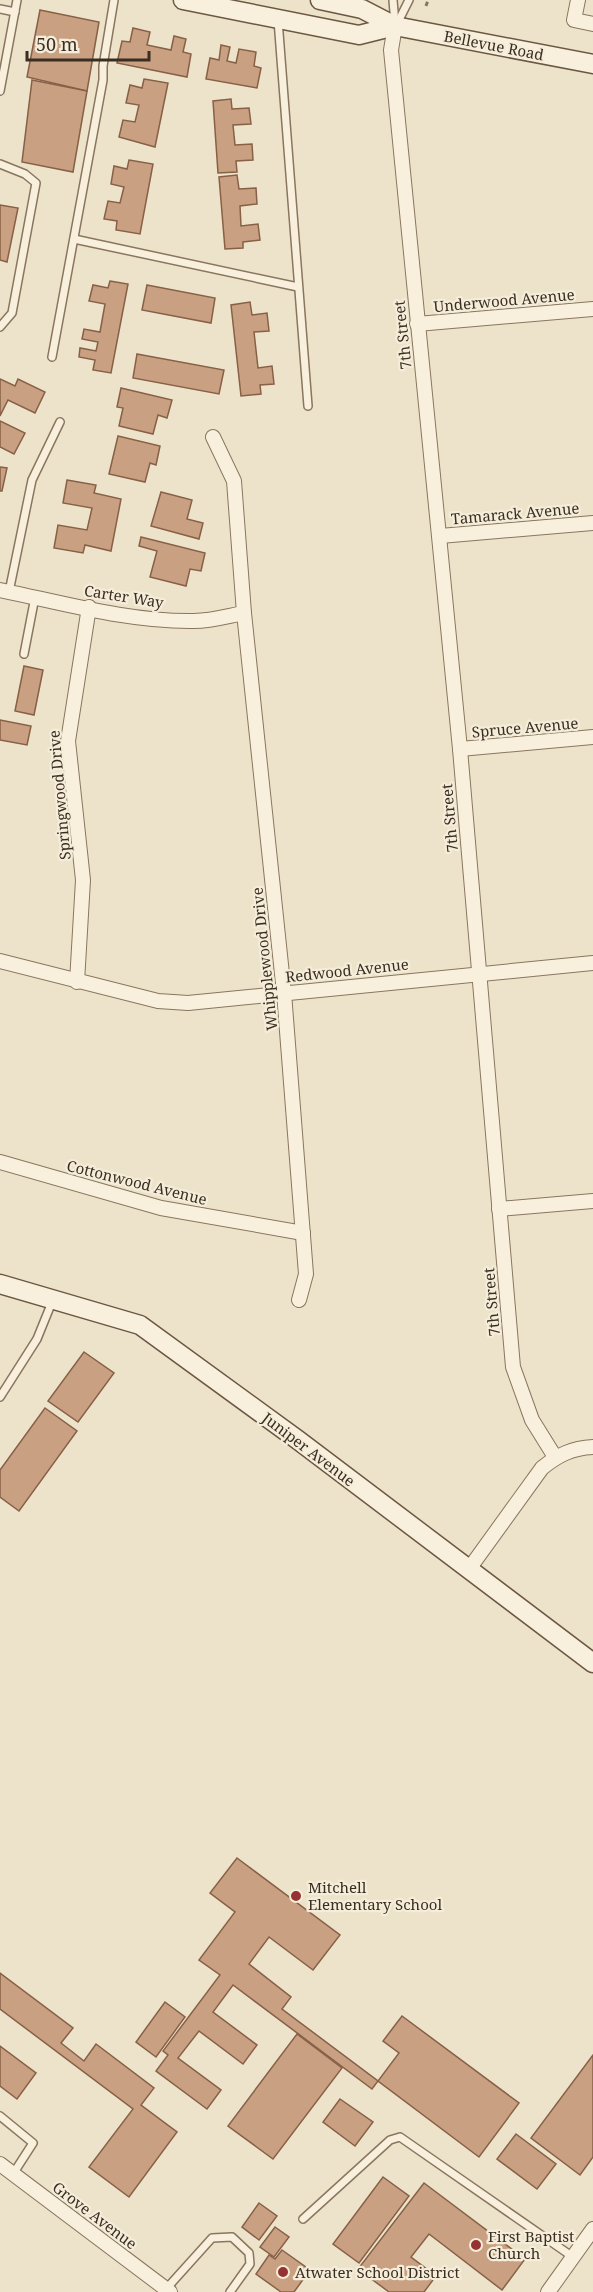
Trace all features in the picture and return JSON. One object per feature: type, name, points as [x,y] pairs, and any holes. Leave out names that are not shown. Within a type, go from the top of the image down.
[{"type":"street","name":"Bellevue Road","points":[[183,0],[359,34],[395,26]]},
{"type":"street","name":"Bellevue Road","points":[[320,0],[362,9],[395,26],[593,64]]},
{"type":"street","points":[[578,0],[574,20],[593,24]]},
{"type":"street","name":"7th Street","points":[[395,26],[392,50],[460,749],[513,1367],[532,1420],[555,1458]]},
{"type":"street","name":"Underwood Avenue","points":[[417,324],[593,309]]},
{"type":"street","name":"Whipplewood Drive","points":[[213,437],[234,481],[244,613],[284,993],[303,1233],[306,1274],[298,1300]]},
{"type":"street","name":"Tamarack Avenue","points":[[440,536],[593,523]]},
{"type":"street","name":"Carter Way","points":[[4,591],[129,616],[196,621],[244,613]]},
{"type":"street","name":"Springwood Drive","points":[[77,982],[83,880],[68,741],[89,607]]},
{"type":"street","name":"Spruce Avenue","points":[[460,749],[593,737]]},
{"type":"street","name":"Redwood Avenue","points":[[0,961],[158,1001],[188,1003],[593,963]]},
{"type":"street","name":"Cottonwood Avenue","points":[[0,1162],[161,1208],[303,1233]]},
{"type":"street","points":[[499,1209],[593,1201]]},
{"type":"street","name":"Juniper Avenue","points":[[0,1284],[140,1325],[593,1663]]},
{"type":"street","points":[[469,1569],[542,1468],[555,1458],[576,1448],[593,1447]]},
{"type":"street","name":"Grove Avenue","points":[[0,2164],[168,2291]]},
{"type":"street","points":[[555,2289],[573,2257],[593,2229]]},
{"type":"lane","points":[[0,91],[17,0]]},
{"type":"lane","points":[[52,357],[103,80],[103,66],[114,0]]},
{"type":"lane","points":[[393,0],[395,26]]},
{"type":"lane","points":[[395,26],[409,0]]},
{"type":"lane","points":[[0,9],[15,12]]},
{"type":"lane","points":[[278,17],[308,406]]},
{"type":"lane","points":[[0,164],[24,174],[36,183],[12,313],[0,327]]},
{"type":"lane","points":[[74,239],[298,286]]},
{"type":"lane","points":[[4,591],[32,480],[60,422]]},
{"type":"lane","points":[[24,654],[35,597]]},
{"type":"lane","points":[[0,1397],[37,1339],[52,1299]]},
{"type":"lane","points":[[0,2116],[33,2143],[12,2174]]},
{"type":"lane","points":[[303,2219],[390,2140],[400,2137],[573,2257]]},
{"type":"lane","points":[[168,2291],[212,2238],[232,2237],[249,2253],[250,2264],[230,2292]]},
{"type":"path","points":[[426,6],[428,0]]},
{"type":"building","points":[[40,10],[99,22],[87,91],[27,77]]},
{"type":"building","points":[[133,28],[150,32],[147,45],[171,50],[174,36],[186,39],[183,52],[191,54],[187,77],[117,63],[122,41],[130,42]]},
{"type":"building","points":[[221,45],[230,47],[227,61],[236,63],[239,49],[256,52],[254,66],[261,68],[257,88],[206,79],[210,58],[219,60]]},
{"type":"building","points":[[144,79],[168,83],[155,147],[119,137],[123,120],[135,122],[139,105],[126,103],[130,85],[142,88]]},
{"type":"building","points":[[32,80],[87,91],[73,172],[22,162]]},
{"type":"building","points":[[231,99],[232,109],[249,108],[251,124],[233,125],[235,145],[252,144],[253,160],[236,161],[237,172],[218,173],[213,101]]},
{"type":"building","points":[[129,160],[153,164],[140,234],[116,230],[117,221],[104,219],[108,201],[120,203],[124,187],[111,184],[114,166],[127,169]]},
{"type":"building","points":[[237,175],[239,189],[256,188],[257,204],[240,206],[241,226],[258,224],[260,240],[243,242],[243,248],[225,249],[219,177]]},
{"type":"building","points":[[0,205],[18,208],[7,262],[0,260]]},
{"type":"building","points":[[110,281],[128,284],[111,373],[93,370],[95,360],[79,357],[80,348],[96,351],[98,342],[82,339],[84,329],[100,332],[105,304],[89,301],[93,285],[108,288]]},
{"type":"building","points":[[147,285],[215,298],[211,323],[142,310]]},
{"type":"building","points":[[250,302],[252,315],[267,313],[269,331],[254,332],[258,368],[272,366],[274,384],[260,385],[261,394],[241,396],[231,305]]},
{"type":"building","points":[[137,354],[224,370],[219,394],[133,378]]},
{"type":"building","points":[[0,379],[15,386],[18,379],[45,392],[35,413],[8,400],[0,416]]},
{"type":"building","points":[[121,388],[172,400],[167,418],[158,415],[153,434],[119,426],[123,408],[117,407]]},
{"type":"building","points":[[0,421],[25,433],[14,454],[0,447]]},
{"type":"building","points":[[118,436],[160,446],[156,465],[150,463],[145,482],[109,474]]},
{"type":"building","points":[[0,467],[7,468],[2,491],[0,491]]},
{"type":"building","points":[[67,480],[96,485],[94,493],[121,499],[111,551],[85,545],[83,553],[54,548],[58,525],[87,530],[92,508],[63,503]]},
{"type":"building","points":[[161,492],[192,500],[187,519],[203,523],[199,539],[151,526]]},
{"type":"building","points":[[141,537],[205,553],[201,571],[190,569],[186,586],[150,577],[157,551],[139,546]]},
{"type":"building","points":[[24,666],[43,670],[34,715],[15,711]]},
{"type":"building","points":[[0,720],[31,726],[27,745],[0,740]]},
{"type":"building","points":[[84,1352],[114,1373],[78,1422],[48,1401]]},
{"type":"building","points":[[45,1408],[77,1431],[19,1511],[0,1497],[0,1470]]},
{"type":"building","points":[[237,1858],[340,1935],[313,1970],[269,1937],[249,1964],[291,1997],[282,2009],[378,2081],[372,2089],[233,1985],[213,2012],[257,2045],[243,2064],[199,2031],[178,2058],[221,2090],[207,2109],[156,2071],[168,2055],[163,2051],[220,1975],[199,1960],[235,1912],[210,1893]]},
{"type":"building","points":[[0,1973],[73,2028],[61,2043],[84,2061],[96,2044],[154,2088],[141,2105],[177,2132],[129,2197],[89,2167],[133,2109],[0,2009]]},
{"type":"building","points":[[165,2002],[185,2017],[156,2057],[136,2042]]},
{"type":"building","points":[[402,2016],[519,2103],[479,2157],[378,2081],[399,2053],[383,2041]]},
{"type":"building","points":[[297,2034],[342,2068],[273,2159],[228,2126]]},
{"type":"building","points":[[0,2046],[36,2073],[17,2099],[0,2086]]},
{"type":"building","points":[[593,2055],[593,2157],[580,2175],[531,2138]]},
{"type":"building","points":[[340,2099],[373,2122],[355,2146],[323,2122]]},
{"type":"building","points":[[516,2134],[556,2164],[537,2189],[497,2159]]},
{"type":"building","points":[[383,2177],[409,2196],[359,2263],[333,2244]]},
{"type":"building","name":"First Baptist Church","points":[[424,2183],[525,2259],[502,2290],[429,2234],[411,2257],[436,2276],[424,2292],[389,2292],[358,2269]]},
{"type":"building","points":[[259,2203],[277,2216],[259,2240],[242,2227]]},
{"type":"building","points":[[275,2227],[289,2237],[274,2257],[260,2247]]},
{"type":"building","name":"Atwater School District","points":[[282,2250],[310,2270],[294,2292],[281,2292],[256,2274],[269,2255],[275,2259]]},
{"type":"place","name":"Mitchell Elementary School","points":[[296,1896]]},
{"type":"place","name":"First Baptist Church","points":[[476,2245]]},
{"type":"place","name":"Atwater School District","points":[[283,2272]]}]
